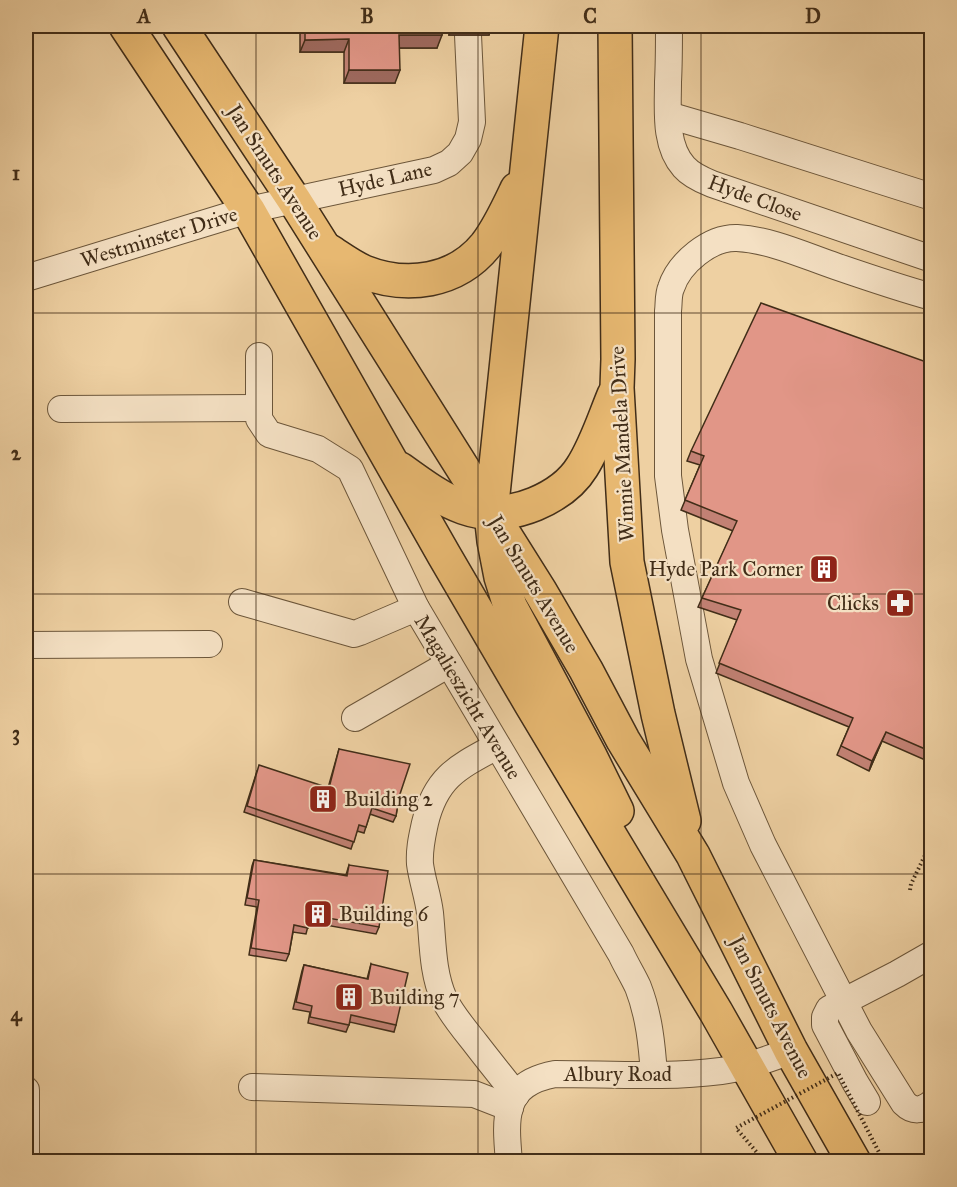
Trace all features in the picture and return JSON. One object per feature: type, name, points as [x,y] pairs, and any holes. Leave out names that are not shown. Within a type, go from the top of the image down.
[{"type":"main road","name":"Jan Smuts Avenue","points":[[126,26],[248,210],[531,704],[716,1012],[801,1161]]},
{"type":"main road","name":"Jan Smuts Avenue","points":[[179,26],[294,200],[540,591],[623,740],[693,855],[845,1153]]},
{"type":"main road","points":[[542,26],[491,513],[494,541],[501,577],[510,606],[590,756],[716,1012]]},
{"type":"main road","name":"Winnie Mandela Drive","points":[[615,26],[617,388],[627,562],[658,714],[693,855]]},
{"type":"main road","points":[[322,246],[363,272],[378,277],[419,281],[456,270],[485,246],[506,212],[527,165]]},
{"type":"main road","points":[[391,462],[441,498],[459,506],[491,513],[509,512],[530,506],[565,487],[580,470],[589,455],[617,388]]},
{"type":"street","name":"Hyde Close","points":[[669,26],[668,115],[670,136],[675,152],[684,166],[695,176],[711,184],[932,259]]},
{"type":"street","name":"Hyde Lane","points":[[294,200],[434,170],[448,163],[460,153],[468,139],[472,122],[468,35]]},
{"type":"street","points":[[668,115],[932,198]]},
{"type":"street","name":"Westminster Drive","points":[[26,278],[248,210],[294,200]]},
{"type":"street","points":[[932,297],[773,245],[734,238],[715,243],[696,253],[680,270],[670,289],[668,311],[668,476],[674,520],[699,659],[736,783],[763,845],[859,1031],[909,1109],[921,1110],[932,1103]]},
{"type":"street","name":"Magalieszicht Avenue","points":[[259,356],[259,419],[269,434],[318,450],[350,470],[416,608],[621,954],[638,988],[646,1012],[654,1074]]},
{"type":"street","points":[[61,409],[259,408]]},
{"type":"street","points":[[242,602],[354,634],[416,608]]},
{"type":"street","points":[[26,645],[209,644]]},
{"type":"street","points":[[355,718],[448,664]]},
{"type":"street","points":[[497,746],[454,771],[438,788],[429,807],[419,849],[420,866],[429,902],[433,957],[444,998],[513,1101],[506,1132],[509,1161]]},
{"type":"street","points":[[867,1102],[825,1024],[825,1017],[829,1009],[932,954]]},
{"type":"street","name":"Albury Road","points":[[513,1101],[527,1084],[540,1077],[555,1074],[722,1071],[747,1066],[791,1051]]},
{"type":"street","points":[[252,1087],[474,1094],[513,1101]]},
{"type":"street","points":[[26,1090],[26,1161]]},
{"type":"path","points":[[910,890],[932,841]]},
{"type":"path","points":[[765,1161],[736,1128],[838,1073],[884,1161]]},
{"type":"building","points":[[305,26],[442,26],[442,35],[399,35],[400,70],[349,70],[349,39],[305,40]]},
{"type":"building","points":[[452,26],[491,26],[491,28],[452,28]]},
{"type":"building","name":"Hyde Park Corner","points":[[761,303],[932,364],[932,752],[886,732],[872,761],[841,746],[853,718],[719,663],[741,610],[702,598],[737,521],[685,500],[704,456],[691,451]]},
{"type":"building","name":"Building 2","points":[[339,749],[410,764],[399,797],[396,816],[372,808],[366,827],[359,825],[354,842],[247,806],[259,765],[329,788]]},
{"type":"building","name":"Building 6","points":[[254,860],[347,876],[349,865],[388,871],[379,927],[311,915],[308,928],[294,925],[289,954],[251,948],[259,900],[247,898]]},
{"type":"building","name":"Building 7","points":[[371,964],[408,973],[396,1025],[351,1015],[349,1025],[310,1017],[312,1006],[296,1002],[304,965],[368,979]]},
{"type":"place","name":"Hyde Park Corner","points":[[824,569]]},
{"type":"place","name":"Clicks","points":[[900,603]]},
{"type":"place","name":"Building 2","points":[[323,799]]},
{"type":"place","name":"Building 6","points":[[318,914]]},
{"type":"place","name":"Building 7","points":[[349,997]]}]
